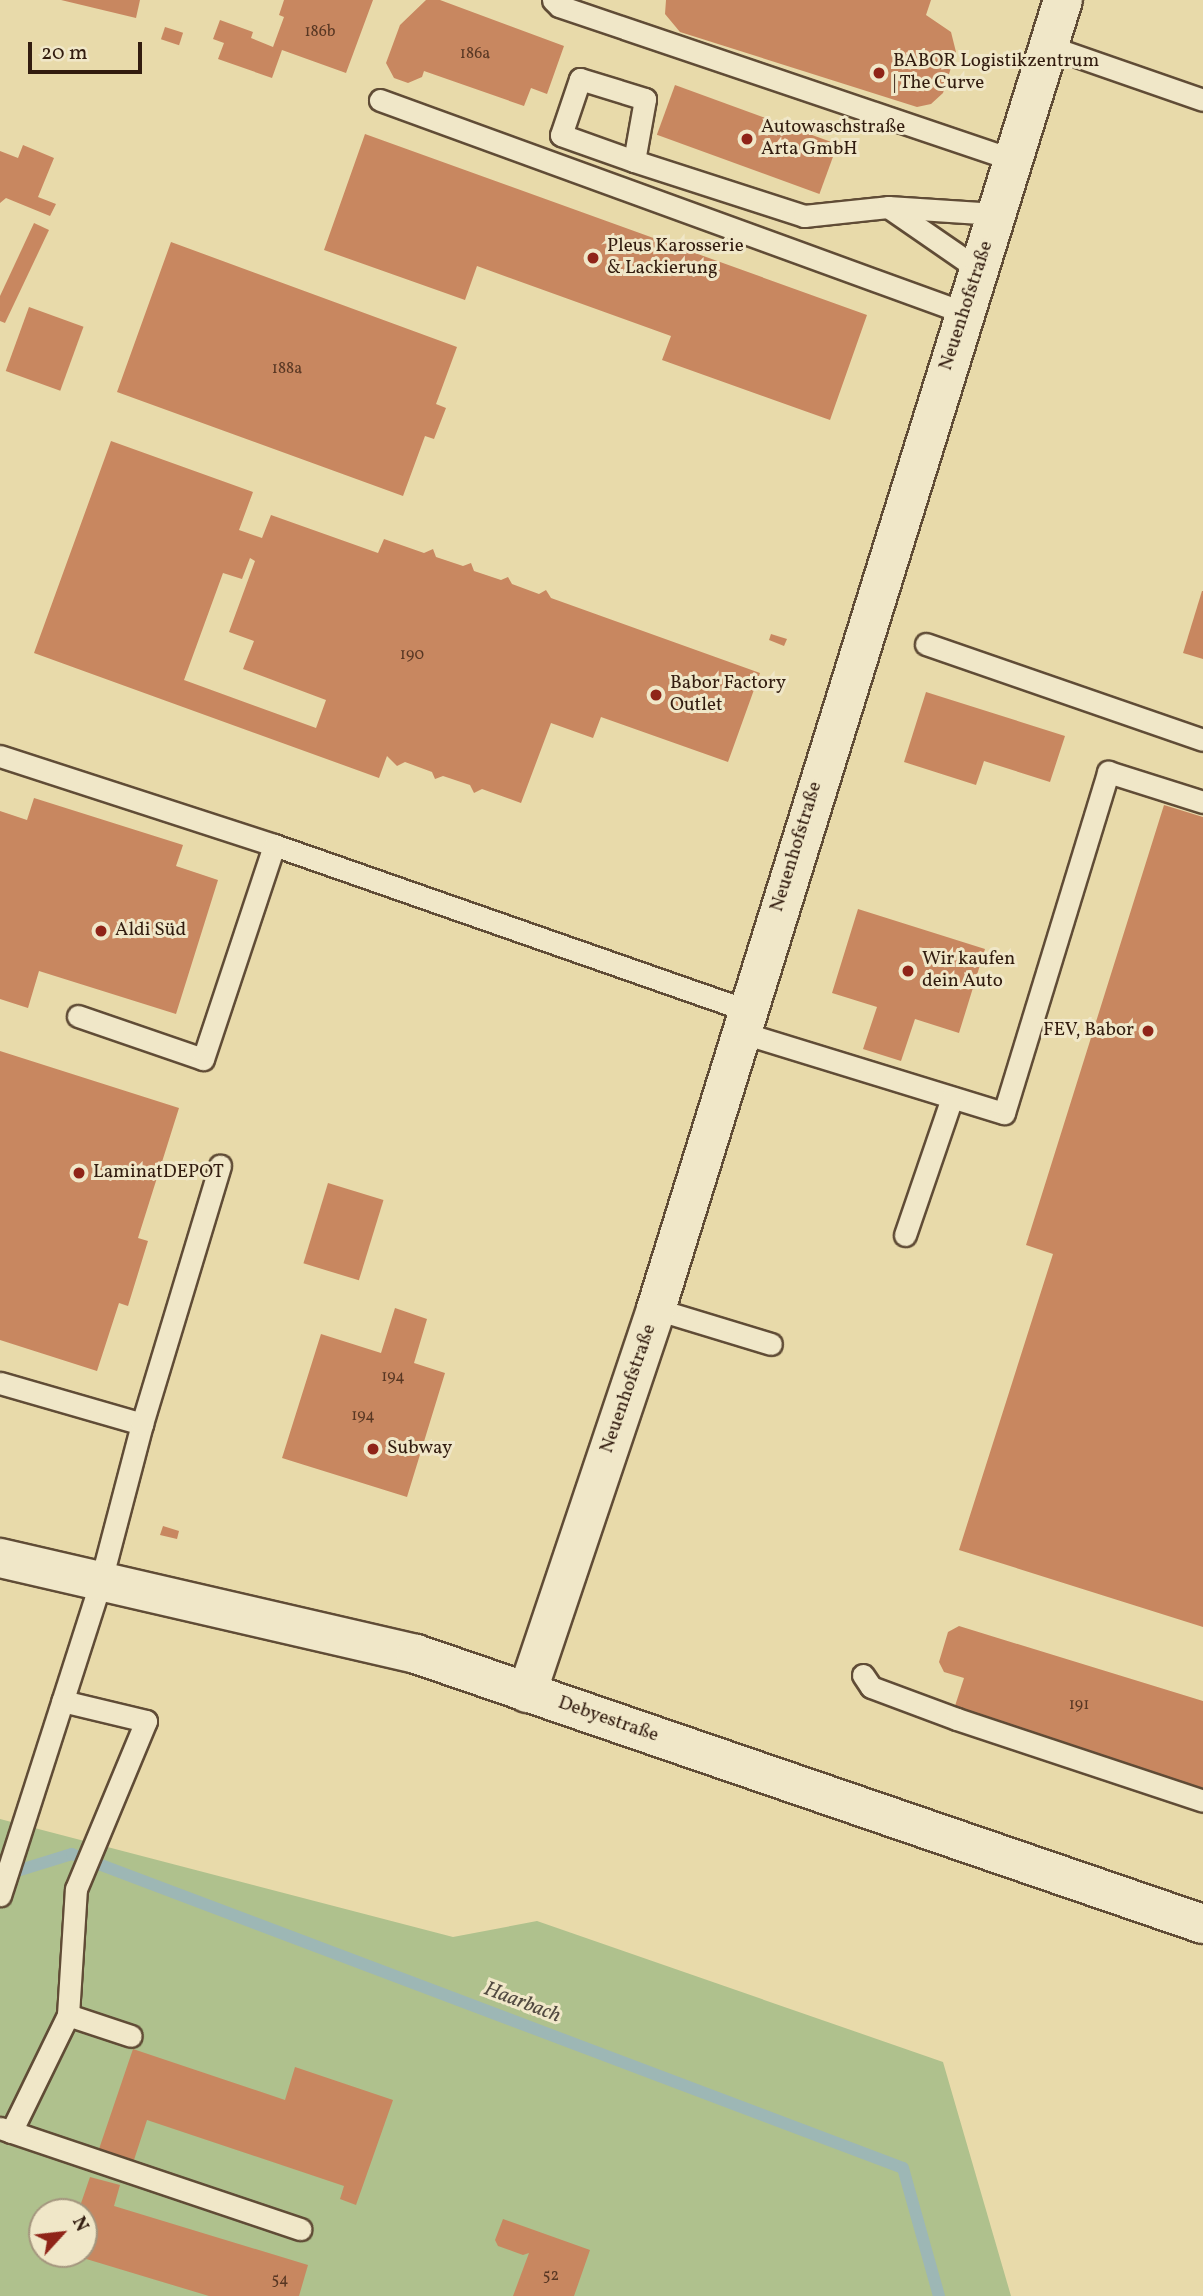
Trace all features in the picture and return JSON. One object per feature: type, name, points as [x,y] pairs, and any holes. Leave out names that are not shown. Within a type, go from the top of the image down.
[{"type":"street","name":"Neuenhofstraße","points":[[527,1693],[656,1309],[743,1021],[1063,0]]},
{"type":"street","name":"Debyestraße","points":[[0,1558],[100,1584],[416,1654],[1203,1924]]},
{"type":"lane","points":[[553,0],[572,11],[1013,160]]},
{"type":"lane","points":[[1048,46],[1203,100]]},
{"type":"lane","points":[[634,161],[645,99],[580,79],[561,135],[634,161],[804,216],[888,207],[996,214]]},
{"type":"lane","points":[[380,100],[965,313]]},
{"type":"lane","points":[[888,207],[978,270]]},
{"type":"lane","points":[[926,644],[1203,740]]},
{"type":"lane","points":[[0,756],[274,845],[952,1098],[1004,1113],[1108,772],[1203,802]]},
{"type":"lane","points":[[78,1016],[203,1059],[274,845]]},
{"type":"lane","points":[[905,1236],[952,1098]]},
{"type":"lane","points":[[0,1895],[100,1584],[142,1424],[220,1165]]},
{"type":"lane","points":[[656,1309],[771,1344]]},
{"type":"lane","points":[[0,1384],[142,1424]]},
{"type":"lane","points":[[863,1675],[871,1686],[957,1719],[1203,1801]]},
{"type":"lane","points":[[62,1702],[146,1721],[76,1889],[68,2015],[5,2130],[300,2229]]},
{"type":"lane","points":[[68,2015],[131,2036]]},
{"type":"green space","points":[[0,1819],[453,1937],[537,1921],[943,2062],[1011,2296],[0,2296]]},
{"type":"building","points":[[61,0],[140,0],[136,18]]},
{"type":"building","points":[[284,0],[373,0],[346,73],[282,50],[272,78],[218,59],[224,43],[213,39],[220,20],[253,32],[251,38],[273,47],[284,17],[279,15]]},
{"type":"building","points":[[426,0],[440,0],[564,46],[547,94],[531,88],[524,106],[424,71],[422,77],[408,83],[394,78],[386,63],[400,25]]},
{"type":"building","name":"BABOR Logistikzentrum | The Curve","points":[[666,0],[931,0],[926,15],[951,32],[956,52],[943,93],[931,104],[917,107],[680,32],[665,14]]},
{"type":"building","points":[[165,27],[183,33],[179,45],[161,39]]},
{"type":"building","name":"Autowaschstraße Arta GmbH","points":[[675,85],[838,144],[819,194],[657,135]]},
{"type":"building","points":[[365,134],[867,315],[830,420],[662,360],[671,336],[477,266],[465,300],[324,250]]},
{"type":"building","points":[[23,145],[54,158],[38,197],[56,204],[50,216],[6,198],[0,203],[0,151],[18,158]]},
{"type":"building","points":[[34,223],[49,230],[5,323],[0,321],[0,296]]},
{"type":"building","points":[[171,242],[457,347],[436,404],[446,408],[434,439],[425,436],[403,496],[117,392]]},
{"type":"building","points":[[29,307],[84,327],[60,391],[6,371]]},
{"type":"building","points":[[111,441],[253,492],[239,530],[262,538],[271,515],[378,553],[384,539],[424,553],[433,549],[436,557],[463,566],[471,563],[474,571],[501,580],[508,577],[512,584],[539,594],[546,590],[551,598],[760,673],[728,762],[601,717],[593,738],[551,723],[521,803],[482,789],[474,793],[470,785],[443,776],[435,779],[432,772],[405,762],[397,766],[387,756],[379,778],[34,653]],"holes":[[[250,558],[255,561],[229,632],[254,641],[243,669],[326,700],[316,728],[184,680],[223,573],[242,579]]]},
{"type":"building","points":[[1203,591],[1203,659],[1183,653]]},
{"type":"building","points":[[771,634],[787,639],[784,646],[769,640]]},
{"type":"building","points":[[926,692],[1065,736],[1050,782],[984,761],[976,785],[904,762]]},
{"type":"building","name":"Aldi Süd","points":[[34,798],[183,845],[176,866],[218,880],[176,1014],[39,971],[28,1008],[0,999],[0,811],[27,820]]},
{"type":"building","name":"FEV, Babor","points":[[1164,805],[1203,817],[1203,1627],[959,1550],[1053,1254],[1026,1245]]},
{"type":"building","name":"Wir kaufen dein Auto","points":[[858,909],[985,949],[959,1033],[915,1019],[901,1061],[863,1049],[877,1007],[832,993]]},
{"type":"building","name":"LaminatDEPOT","points":[[0,1051],[179,1108],[138,1238],[148,1241],[128,1306],[119,1303],[97,1371],[0,1340]]},
{"type":"building","points":[[328,1183],[383,1200],[359,1280],[303,1263]]},
{"type":"building","points":[[395,1308],[427,1319],[414,1363],[445,1373],[407,1497],[282,1458],[321,1334],[381,1353]]},
{"type":"building","points":[[163,1526],[179,1531],[177,1539],[160,1535]]},
{"type":"building","points":[[959,1626],[1203,1701],[1203,1788],[954,1709],[964,1678],[944,1672],[939,1662],[948,1632]]},
{"type":"building","points":[[133,2049],[285,2100],[295,2067],[393,2100],[356,2205],[340,2199],[344,2186],[147,2120],[134,2160],[99,2149]]},
{"type":"building","points":[[90,2177],[120,2185],[114,2206],[308,2265],[299,2296],[209,2296],[98,2263],[98,2198],[83,2198]]},
{"type":"building","points":[[503,2219],[590,2250],[574,2296],[513,2296],[529,2253],[523,2255],[498,2246],[495,2240]]},
{"type":"waterway","name":"Haarbach","points":[[4,1875],[72,1854],[903,2168],[939,2296]]},
{"type":"place","name":"BABOR Logistikzentrum | The Curve","points":[[879,73]]},
{"type":"place","name":"Autowaschstraße Arta GmbH","points":[[747,139]]},
{"type":"place","name":"Pleus Karosserie & Lackierung","points":[[593,258]]},
{"type":"place","name":"Babor Factory Outlet","points":[[656,695]]},
{"type":"place","name":"Aldi Süd","points":[[101,931]]},
{"type":"place","name":"Wir kaufen dein Auto","points":[[908,971]]},
{"type":"place","name":"FEV, Babor","points":[[1148,1031]]},
{"type":"place","name":"LaminatDEPOT","points":[[79,1173]]},
{"type":"place","name":"Subway","points":[[373,1449]]}]
